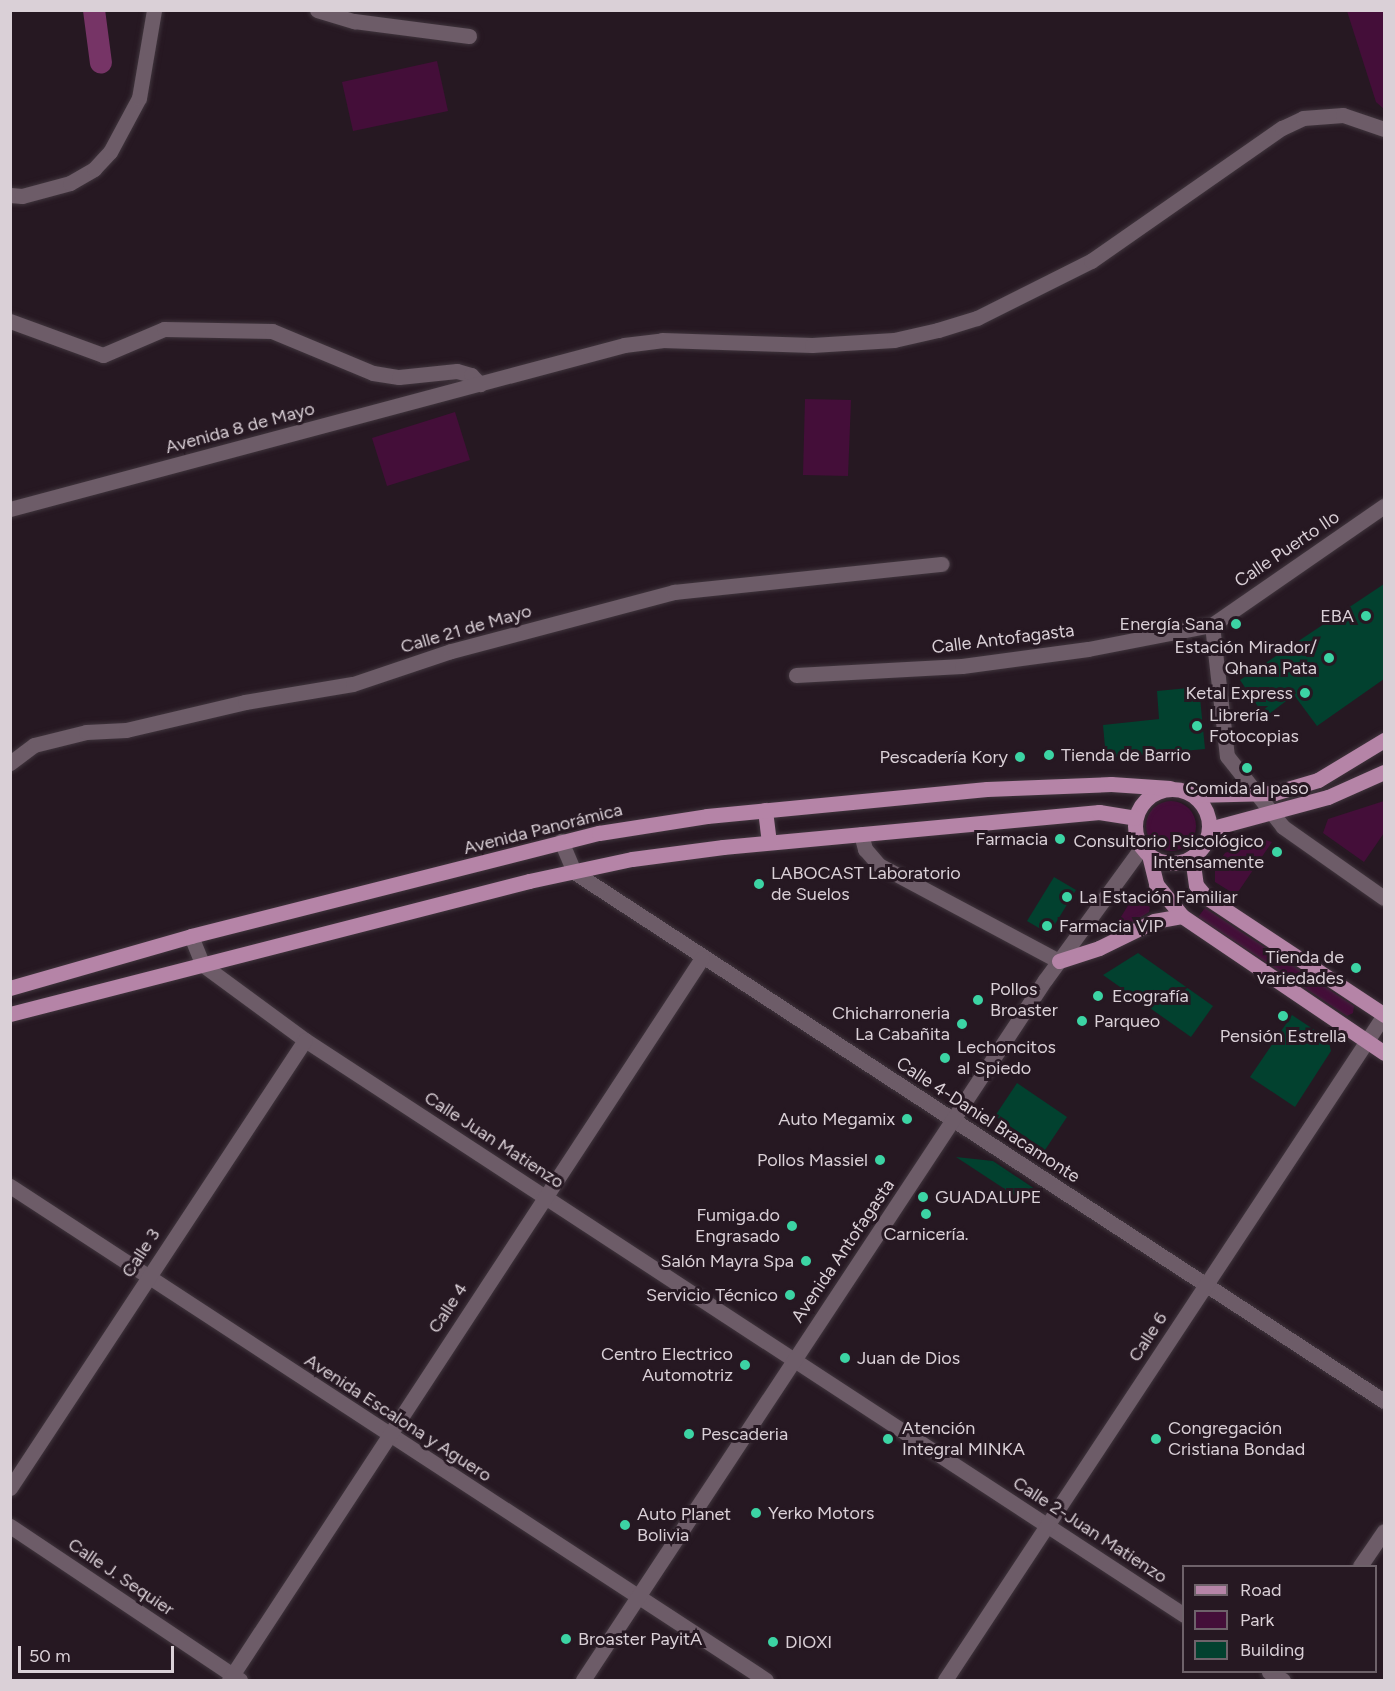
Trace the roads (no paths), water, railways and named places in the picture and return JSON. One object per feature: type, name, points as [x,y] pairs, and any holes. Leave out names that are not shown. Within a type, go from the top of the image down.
[{"type":"main road","points":[[1384,740],[1318,780],[1258,795],[1193,795],[1170,788],[1148,797],[1136,818],[1156,884],[1182,916],[1384,1053]]},
{"type":"main road","points":[[1209,829],[1273,814],[1328,797],[1384,772]]},
{"type":"main road","name":"Avenida Panorámica","points":[[10,988],[191,936],[392,888],[561,842],[707,816],[987,789],[1111,784],[1170,788]]},
{"type":"main road","points":[[1146,851],[1170,863],[1192,857],[1204,845],[1209,829],[1208,816],[1193,795]]},
{"type":"main road","points":[[765,810],[769,842]]},
{"type":"main road","points":[[10,1014],[202,963],[573,870],[769,842],[1106,812],[1136,818]]},
{"type":"main road","points":[[1192,857],[1196,885],[1206,897],[1384,1015]]},
{"type":"main road","points":[[1059,961],[1100,948],[1154,921],[1182,916]]},
{"type":"street","points":[[10,195],[22,196],[70,183],[94,169],[110,152],[139,98],[154,10]]},
{"type":"street","points":[[317,10],[354,21],[469,36]]},
{"type":"street","name":"Avenida 8 de Mayo","points":[[10,509],[624,345],[662,340],[812,345],[894,340],[938,330],[977,318],[1091,261],[1282,128],[1303,118],[1343,115],[1384,129]]},
{"type":"street","points":[[10,321],[103,354],[164,329],[272,331],[373,373],[399,377],[457,371],[471,375],[480,384]]},
{"type":"street","name":"Calle Puerto Ilo","points":[[1212,625],[1384,506]]},
{"type":"street","name":"Calle 21 de Mayo","points":[[10,763],[34,746],[75,735],[126,730],[245,702],[353,684],[451,651],[674,592],[942,564]]},
{"type":"street","points":[[1212,625],[1227,756],[1273,814],[1300,840],[1384,898]]},
{"type":"street","name":"Calle Antofagasta","points":[[796,675],[962,666],[1088,649],[1212,625]]},
{"type":"street","points":[[861,834],[865,849],[879,865],[1059,961]]},
{"type":"street","points":[[561,842],[573,870]]},
{"type":"street","name":"Avenida Antofagasta","points":[[583,1680],[1059,961],[1146,851]]},
{"type":"street","name":"Calle 4-Daniel Bracamonte","points":[[573,870],[702,958],[954,1120],[1205,1287],[1384,1401]]},
{"type":"street","points":[[191,936],[202,963]]},
{"type":"street","name":"Calle 4","points":[[233,1679],[389,1435],[702,958]]},
{"type":"street","name":"Calle Juan Matienzo","points":[[202,963],[305,1040],[794,1360]]},
{"type":"street","name":"Calle 6","points":[[945,1680],[1384,1015]]},
{"type":"street","name":"Calle 3","points":[[10,1488],[305,1040]]},
{"type":"street","name":"Avenida Escalona y Aguero","points":[[10,1186],[766,1680]]},
{"type":"street","name":"Calle 2-Juan Matienzo","points":[[794,1360],[1182,1614]]},
{"type":"street","name":"Calle J. Sequier","points":[[10,1526],[233,1679]]},
{"type":"street","points":[[1361,1565],[1384,1532]]},
{"type":"waterway","points":[[94,10],[101,63]]},
{"type":"place","name":"EBA","points":[[1366,616]]},
{"type":"place","name":"Energía Sana","points":[[1236,624]]},
{"type":"place","name":"Estación Mirador/ Qhana Pata","points":[[1329,658]]},
{"type":"place","name":"Ketal Express","points":[[1305,693]]},
{"type":"place","name":"Librería - Fotocopias","points":[[1197,726]]},
{"type":"place","name":"Tienda de Barrio","points":[[1049,755]]},
{"type":"place","name":"Pescadería Kory","points":[[1020,757]]},
{"type":"place","name":"Comida al paso","points":[[1247,768]]},
{"type":"place","name":"Farmacia","points":[[1060,839]]},
{"type":"place","name":"Consultorio Psicológico Intensamente","points":[[1277,852]]},
{"type":"place","name":"LABOCAST Laboratorio de Suelos","points":[[759,884]]},
{"type":"place","name":"La Estación Familiar","points":[[1067,897]]},
{"type":"place","name":"Farmacia VIP","points":[[1047,926]]},
{"type":"place","name":"Tienda de variedades","points":[[1356,968]]},
{"type":"place","name":"Ecografía","points":[[1098,996]]},
{"type":"place","name":"Pollos Broaster","points":[[978,1000]]},
{"type":"place","name":"Pensión Estrella","points":[[1283,1016]]},
{"type":"place","name":"Parqueo","points":[[1082,1021]]},
{"type":"place","name":"Chicharroneria La Cabañita","points":[[962,1024]]},
{"type":"place","name":"Lechoncitos al Spiedo","points":[[945,1058]]},
{"type":"place","name":"Auto Megamix","points":[[907,1119]]},
{"type":"place","name":"Pollos Massiel","points":[[880,1160]]},
{"type":"place","name":"GUADALUPE","points":[[923,1197]]},
{"type":"place","name":"Carnicería.","points":[[926,1214]]},
{"type":"place","name":"Fumiga.do Engrasado","points":[[792,1226]]},
{"type":"place","name":"Salón Mayra Spa","points":[[806,1261]]},
{"type":"place","name":"Servicio Técnico","points":[[790,1295]]},
{"type":"place","name":"Juan de Dios","points":[[845,1358]]},
{"type":"place","name":"Centro Electrico Automotriz","points":[[745,1365]]},
{"type":"place","name":"Pescaderia","points":[[689,1434]]},
{"type":"place","name":"Atención Integral MINKA","points":[[888,1439]]},
{"type":"place","name":"Congregación Cristiana Bondad","points":[[1156,1439]]},
{"type":"place","name":"Yerko Motors","points":[[756,1513]]},
{"type":"place","name":"Auto Planet Bolivia","points":[[625,1525]]},
{"type":"place","name":"Broaster PayitA","points":[[566,1639]]},
{"type":"place","name":"DIOXI","points":[[773,1642]]}]
